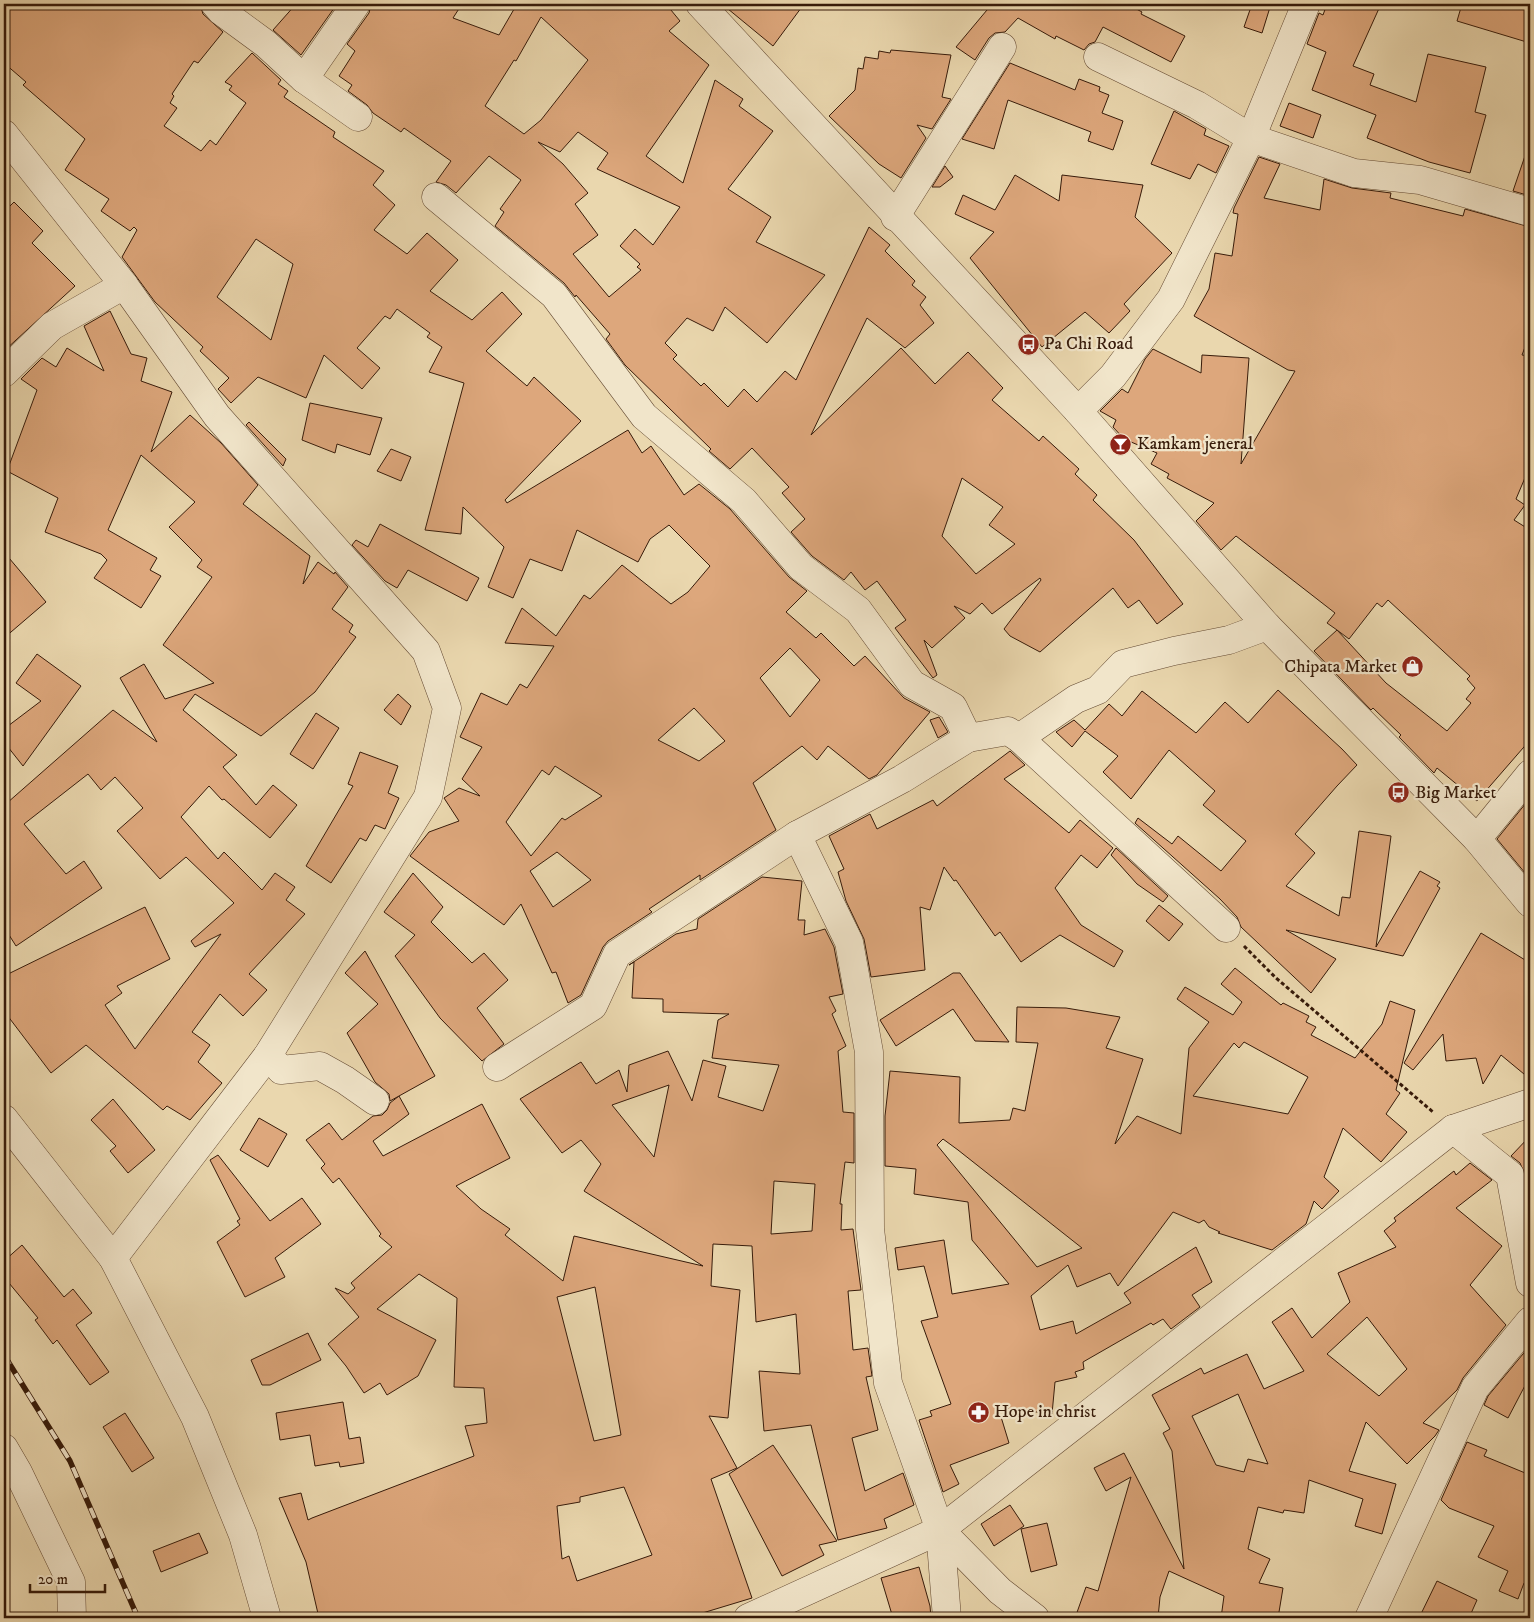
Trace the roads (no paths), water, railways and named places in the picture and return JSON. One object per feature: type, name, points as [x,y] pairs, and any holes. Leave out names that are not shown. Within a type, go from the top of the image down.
[{"type":"street","points":[[216,4],[221,11],[266,44],[304,79],[358,117]]},
{"type":"street","points":[[304,79],[356,4]]},
{"type":"street","points":[[700,4],[895,217],[1078,411],[1267,626],[1477,839],[1530,903]]},
{"type":"street","points":[[1078,411],[1113,376],[1171,299],[1251,138],[1306,4]]},
{"type":"street","points":[[895,217],[1002,47]]},
{"type":"street","points":[[1098,57],[1197,105],[1251,138],[1354,173],[1420,180],[1530,212]]},
{"type":"street","points":[[4,134],[124,285],[217,416],[426,651],[447,708],[428,797],[268,1055],[112,1258]]},
{"type":"street","points":[[436,197],[554,295],[644,416],[744,501],[801,567],[858,610],[912,684],[953,707],[968,738]]},
{"type":"street","points":[[4,373],[52,326],[124,285]]},
{"type":"street","points":[[1019,738],[1076,699],[1098,690],[1123,664],[1228,640],[1267,626]]},
{"type":"street","points":[[498,1067],[593,1006],[617,954],[797,835],[902,778],[968,738],[1008,731],[1019,738],[1226,928]]},
{"type":"street","points":[[1477,839],[1530,774]]},
{"type":"street","points":[[797,835],[849,942],[869,1052],[870,1229],[888,1383],[940,1530],[947,1618]]},
{"type":"street","points":[[268,1055],[281,1070],[320,1066],[345,1080],[375,1101]]},
{"type":"street","points":[[748,1618],[940,1530],[1453,1129],[1530,1104]]},
{"type":"street","points":[[4,1118],[112,1258],[195,1417],[243,1535],[267,1618]]},
{"type":"street","points":[[1453,1129],[1510,1175],[1530,1283]]},
{"type":"street","points":[[1370,1618],[1475,1388],[1530,1321]]},
{"type":"street","points":[[4,1448],[18,1472],[71,1582],[72,1618]]},
{"type":"street","points":[[940,1530],[1000,1591],[1035,1618]]},
{"type":"railway","points":[[4,1355],[70,1461],[138,1618]]},
{"type":"place","name":"Pa Chi Road","points":[[1028,344]]},
{"type":"place","name":"Kamkam jeneral","points":[[1121,444]]},
{"type":"place","name":"Chipata Market","points":[[1413,667]]},
{"type":"place","name":"Big Market","points":[[1399,793]]},
{"type":"place","name":"Hope in christ","points":[[978,1412]]}]
